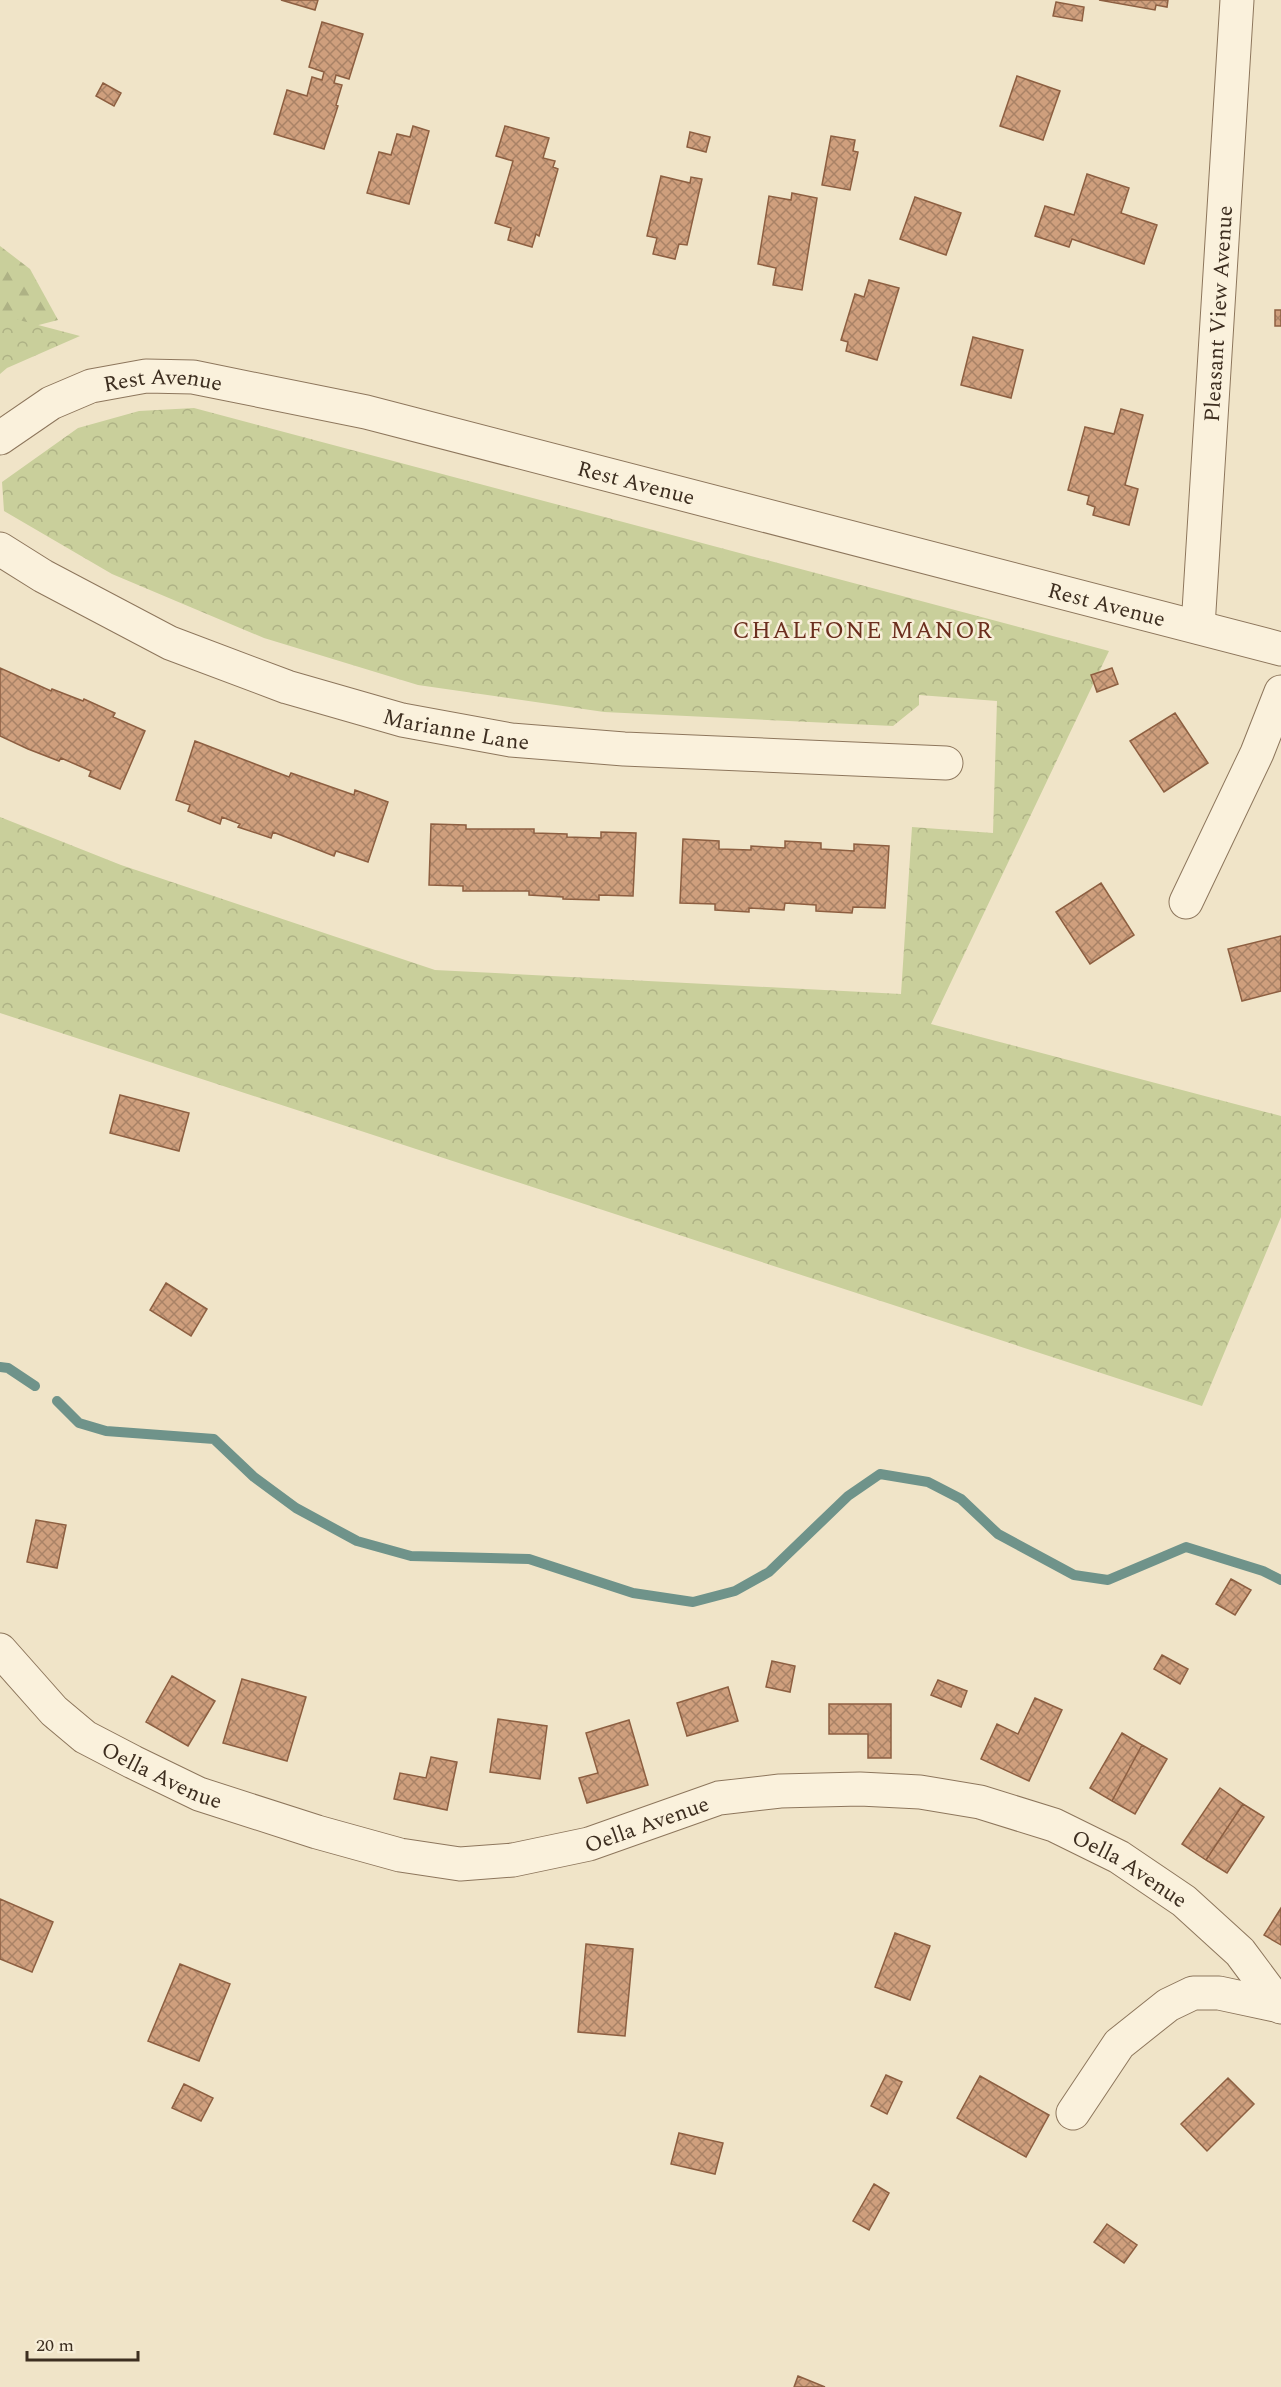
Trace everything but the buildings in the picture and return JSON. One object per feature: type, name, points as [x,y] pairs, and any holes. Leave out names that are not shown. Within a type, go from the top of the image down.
[{"type":"street","name":"Pleasant View Avenue","points":[[1198,627],[1237,0]]},
{"type":"street","name":"Rest Avenue","points":[[0,438],[51,403],[91,386],[146,376],[194,377],[366,412],[1281,649]]},
{"type":"street","name":"Marianne Lane","points":[[0,549],[43,576],[170,643],[287,687],[402,720],[511,740],[624,749],[946,764]]},
{"type":"street","points":[[1186,902],[1257,753],[1281,692]]},
{"type":"street","name":"Oella Avenue","points":[[0,1650],[54,1710],[85,1737],[133,1762],[199,1794],[317,1832],[400,1855],[460,1864],[513,1860],[589,1844],[719,1798],[780,1791],[860,1789],[920,1792],[980,1802],[1054,1825],[1119,1857],[1184,1901],[1240,1952],[1280,2007]]},
{"type":"street","points":[[1073,2113],[1119,2044],[1168,2005],[1193,1994],[1219,1994],[1280,2007]]},
{"type":"green space","points":[[0,246],[30,269],[58,320],[0,335]]},
{"type":"green space","points":[[0,315],[80,336],[7,368],[0,374]]},
{"type":"green space","points":[[194,408],[1109,651],[931,1024],[1281,1116],[1281,1217],[1202,1406],[0,1013],[0,817],[121,865],[435,970],[901,994],[912,827],[993,833],[997,701],[919,695],[919,705],[893,726],[604,712],[418,685],[264,638],[112,574],[4,511],[2,482],[78,428],[139,411]]},
{"type":"waterway","points":[[0,1367],[8,1368],[35,1386]]},
{"type":"waterway","points":[[57,1401],[79,1423],[106,1431],[214,1439],[254,1477],[296,1508],[357,1541],[411,1556],[529,1559],[633,1593],[693,1602],[735,1591],[769,1572],[848,1496],[880,1474],[928,1482],[961,1499],[998,1534],[1074,1575],[1108,1580],[1186,1547],[1263,1571],[1281,1580]]},
{"type":"district","name":"CHALFONE MANOR","points":[[863,630]]}]
